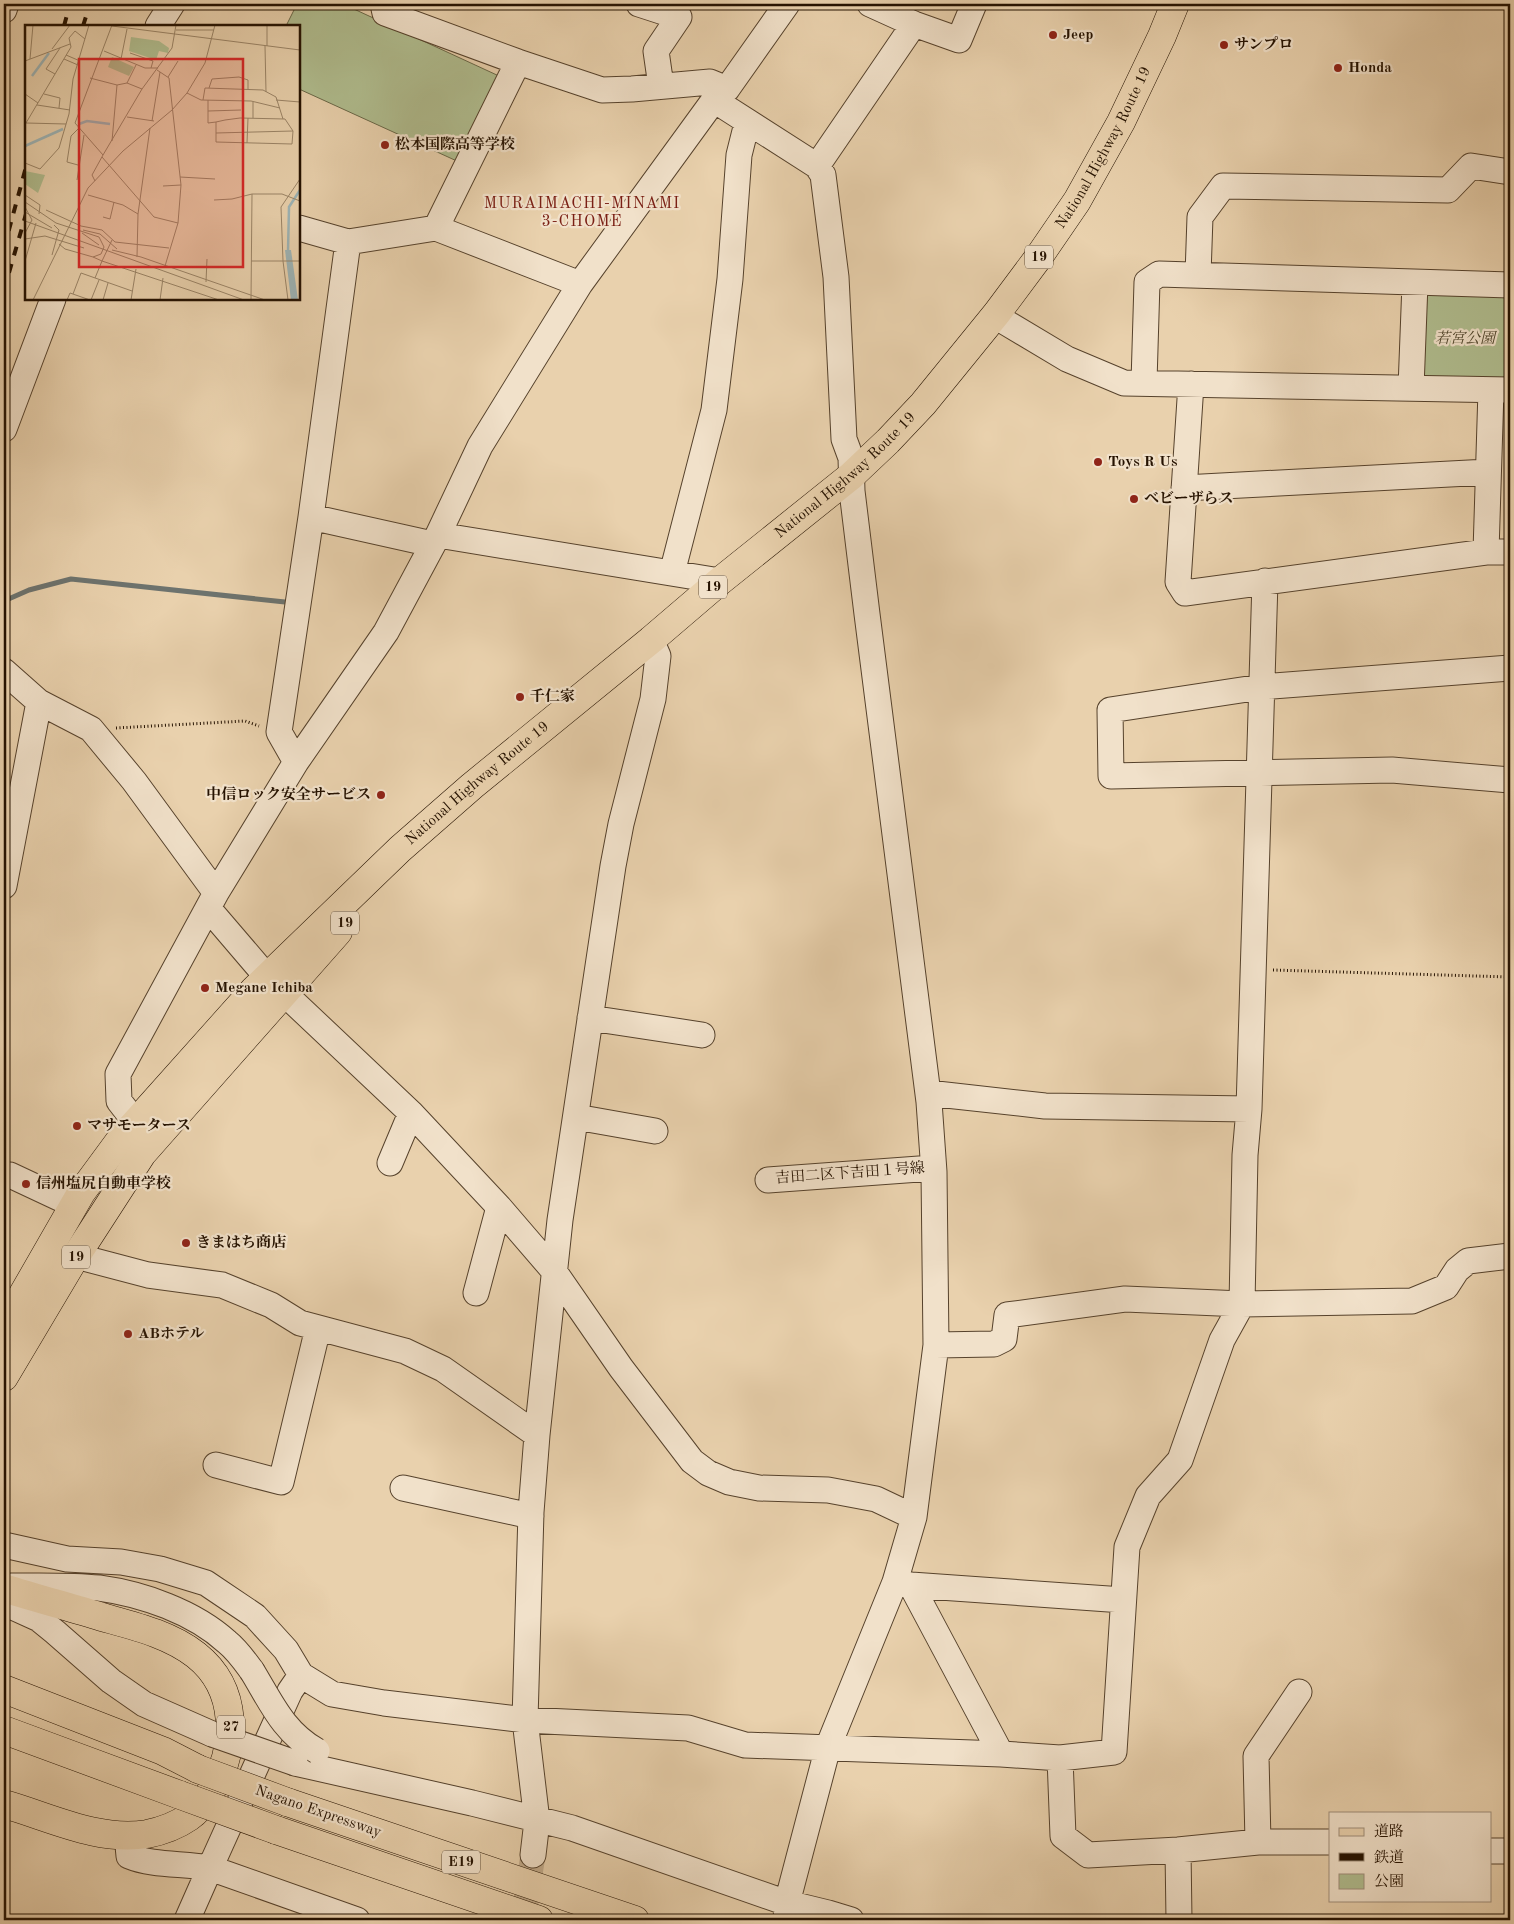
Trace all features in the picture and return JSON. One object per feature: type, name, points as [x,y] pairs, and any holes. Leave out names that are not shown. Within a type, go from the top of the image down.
[{"type":"main road","name":"National Highway Route 19","points":[[4,1327],[74,1205],[120,1140],[145,1132],[276,985],[375,889],[400,849],[472,786],[651,640],[720,581],[851,476],[923,404],[997,313],[1077,201],[1121,122],[1175,4]]},
{"type":"main road","name":"National Highway Route 19","points":[[4,1377],[76,1256],[142,1154],[145,1132]]},
{"type":"main road","name":"27","points":[[4,1587],[166,1637],[195,1654],[206,1663],[223,1687],[231,1719],[231,1736],[223,1767],[217,1781],[200,1808],[190,1817],[164,1830],[127,1835],[107,1834],[85,1830],[6,1805]]},
{"type":"main road","points":[[4,1690],[163,1751],[198,1770]]},
{"type":"main road","name":"Nagano Expressway","points":[[4,1698],[288,1802],[635,1920]]},
{"type":"main road","name":"Nagano Expressway","points":[[4,1730],[276,1830],[539,1920]]},
{"type":"main road","points":[[4,1739],[149,1784]]},
{"type":"street","points":[[4,10],[6,4]]},
{"type":"street","points":[[159,25],[172,4]]},
{"type":"street","points":[[382,4],[385,13],[518,62],[602,90],[632,90],[710,82],[747,123],[817,166],[823,175],[836,277],[844,438],[851,458],[851,476],[867,614],[928,1093],[934,1168],[936,1346],[914,1517],[903,1584],[828,1747],[786,1912]]},
{"type":"street","points":[[639,4],[679,17],[656,51],[661,86]]},
{"type":"street","points":[[145,1132],[119,1101],[118,1074],[212,901],[296,762],[386,632],[435,540],[480,446],[580,284],[787,4]]},
{"type":"street","points":[[870,4],[914,24],[959,40],[974,4]]},
{"type":"street","points":[[817,166],[914,24]]},
{"type":"street","points":[[436,228],[518,62]]},
{"type":"street","points":[[672,573],[714,410],[730,279],[739,155],[747,123]]},
{"type":"street","points":[[1198,275],[1200,217],[1223,186],[1448,190],[1471,166],[1510,172]]},
{"type":"street","points":[[300,228],[348,242],[436,228],[580,284]]},
{"type":"street","points":[[296,762],[279,732],[312,517],[348,242]]},
{"type":"street","points":[[1144,382],[1147,282],[1159,274],[1510,285]]},
{"type":"street","points":[[1412,388],[1415,283]]},
{"type":"street","points":[[4,429],[53,300]]},
{"type":"street","points":[[997,313],[1005,322],[1066,359],[1124,383],[1501,390],[1488,472],[1486,552]]},
{"type":"street","points":[[1191,384],[1178,582],[1185,593],[1486,552],[1510,552]]},
{"type":"street","points":[[1184,488],[1488,472]]},
{"type":"street","points":[[312,517],[435,540],[720,581]]},
{"type":"street","points":[[4,1545],[67,1559],[121,1562],[160,1569],[206,1583],[255,1616],[286,1650],[300,1675],[332,1694],[384,1703],[525,1720],[688,1728],[745,1746],[828,1747],[1060,1758],[1114,1752],[1127,1547],[1148,1496],[1180,1460],[1222,1340],[1242,1304],[1265,581]]},
{"type":"street","points":[[534,1855],[537,1821],[525,1720],[531,1516],[537,1434],[554,1271],[613,866],[621,824],[653,699],[658,656],[651,640]]},
{"type":"street","points":[[1510,668],[1261,688],[1110,710],[1111,776],[1392,770],[1510,780]]},
{"type":"street","points":[[4,670],[40,702],[91,729],[134,781],[212,901],[276,985],[411,1113],[499,1207],[554,1271],[621,1368],[692,1461],[708,1473],[729,1482],[759,1488],[828,1490],[876,1499],[914,1517]]},
{"type":"street","points":[[4,886],[9,831],[40,702]]},
{"type":"street","points":[[590,1018],[702,1035]]},
{"type":"street","points":[[928,1093],[1045,1106],[1249,1110]]},
{"type":"street","points":[[390,1163],[411,1113]]},
{"type":"street","points":[[576,1117],[655,1131]]},
{"type":"street","name":"吉田二区下吉田１号線","points":[[768,1180],[934,1168]]},
{"type":"street","points":[[4,1175],[10,1175],[74,1205]]},
{"type":"street","points":[[476,1293],[499,1207]]},
{"type":"street","points":[[76,1256],[148,1275],[222,1285],[271,1305],[300,1323],[405,1351],[443,1369],[537,1434]]},
{"type":"street","points":[[936,1346],[994,1344],[1004,1339],[1007,1315],[1125,1299],[1242,1304],[1412,1301],[1446,1287],[1457,1270],[1468,1261],[1510,1256]]},
{"type":"street","points":[[216,1465],[281,1482],[318,1328]]},
{"type":"street","points":[[403,1488],[531,1516]]},
{"type":"street","points":[[903,1584],[1123,1600]]},
{"type":"street","points":[[903,1584],[1001,1754]]},
{"type":"street","points":[[4,1587],[77,1586],[100,1588],[176,1610],[212,1630],[239,1652],[284,1724],[304,1744],[317,1751],[472,1803]]},
{"type":"street","points":[[4,1603],[39,1619],[112,1681],[144,1704],[212,1734],[295,1763],[572,1828],[786,1912],[828,1913],[851,1920]]},
{"type":"street","points":[[187,1920],[290,1690],[300,1675]]},
{"type":"street","points":[[1258,1842],[1256,1756],[1298,1692]]},
{"type":"street","points":[[1060,1758],[1063,1836],[1088,1855],[1178,1850],[1258,1842],[1329,1842]]},
{"type":"street","points":[[127,1835],[129,1856],[139,1860],[192,1864],[210,1868],[357,1920]]},
{"type":"street","points":[[1178,1850],[1179,1920]]},
{"type":"street","points":[[1492,1851],[1510,1851]]},
{"type":"path","points":[[91,729],[245,721],[279,732]]},
{"type":"path","points":[[1253,969],[1510,977]]},
{"type":"green space","points":[[297,4],[343,4],[499,76],[459,162],[300,89],[300,25],[286,25]]},
{"type":"green space","name":"若宮公園","points":[[1421,290],[1510,293],[1510,386],[1417,384]]},
{"type":"waterway","points":[[4,601],[29,590],[71,579],[285,602]]},
{"type":"tunnel","points":[[523,1920],[533,1855]]},
{"type":"railway","points":[[64,25],[70,4]]},
{"type":"railway","points":[[83,25],[90,4]]},
{"type":"railway","points":[[4,248],[25,171]]},
{"type":"railway","points":[[4,290],[25,217]]},
{"type":"place","name":"Jeep","points":[[1053,35]]},
{"type":"place","name":"サンプロ","points":[[1224,45]]},
{"type":"place","name":"Honda","points":[[1338,68]]},
{"type":"place","name":"松本国際高等学校","points":[[385,145]]},
{"type":"place","name":"Toys R Us","points":[[1098,462]]},
{"type":"place","name":"ベビーザらス","points":[[1134,499]]},
{"type":"place","name":"千仁家","points":[[520,697]]},
{"type":"place","name":"中信ロック安全サービス","points":[[381,795]]},
{"type":"place","name":"Megane Ichiba","points":[[205,988]]},
{"type":"place","name":"マサモータース","points":[[77,1126]]},
{"type":"place","name":"信州塩尻自動車学校","points":[[26,1184]]},
{"type":"place","name":"きまはち商店","points":[[186,1243]]},
{"type":"place","name":"ABホテル","points":[[128,1334]]},
{"type":"district","name":"MURAIMACHI-MINAMI 3-CHOME","points":[[582,213]]}]
